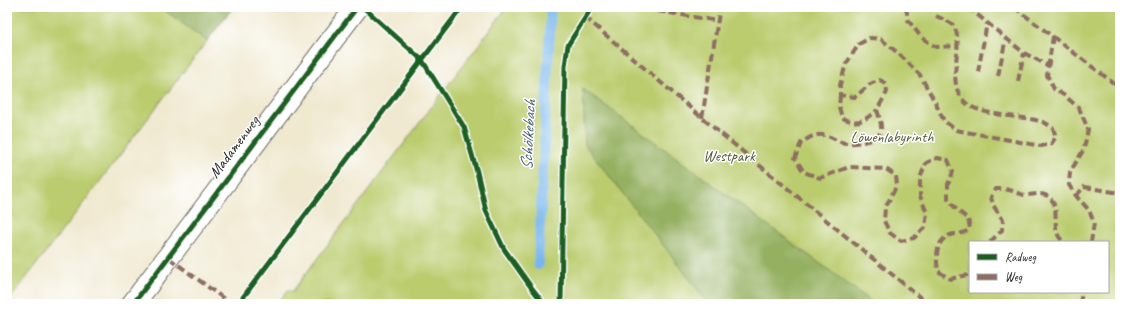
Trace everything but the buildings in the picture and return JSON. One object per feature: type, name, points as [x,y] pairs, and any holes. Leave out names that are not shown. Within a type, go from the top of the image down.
[{"type":"street","name":"Madamenweg","points":[[134,304],[357,7]]},
{"type":"green space","points":[[7,7],[233,7],[7,303]]},
{"type":"green space","points":[[160,7],[233,7],[207,41]]},
{"type":"green space","name":"Westpark","points":[[507,7],[1120,7],[1120,304],[277,304],[288,290],[292,292]]},
{"type":"green space","points":[[583,89],[875,304],[709,304],[585,145]]},
{"type":"waterway","name":"Schölkebach","points":[[538,265],[551,7]]},
{"type":"marked path","points":[[634,7],[718,21]]},
{"type":"marked path","points":[[702,118],[720,7]]},
{"type":"marked path","points":[[906,7],[908,20],[921,37],[936,47],[958,46]]},
{"type":"marked path","points":[[968,7],[1024,53],[1049,66]]},
{"type":"marked path","points":[[1014,7],[1120,88]]},
{"type":"marked path","points":[[936,16],[952,24],[956,32],[958,41],[955,74],[956,84],[959,94],[966,103],[973,108],[982,111],[1044,122],[1053,128],[1056,137],[1051,144],[1041,146],[956,130],[944,121],[920,75],[881,39],[870,38],[859,44],[846,64],[840,85],[840,95],[855,97],[870,84],[880,80],[886,84],[887,92],[877,110],[881,127],[879,135],[870,140],[852,143],[841,142],[824,135],[814,136],[801,143],[795,158],[804,172],[820,178],[849,167],[886,169],[896,176],[897,185],[885,208],[884,221],[890,233],[901,241],[914,238],[925,227],[927,213],[920,196],[920,178],[926,163],[937,158],[948,160],[953,172],[948,184],[948,199],[957,210],[968,219],[970,228],[963,233],[950,235],[942,241],[937,255],[938,271],[950,279],[967,275],[969,272]]},
{"type":"marked path","points":[[585,17],[702,118],[928,304]]},
{"type":"marked path","points":[[978,72],[987,23]]},
{"type":"marked path","points":[[1053,36],[1047,75],[1054,89],[1079,108],[1088,129],[1084,149],[1070,172],[1069,185],[1076,196],[1089,210],[1094,223],[1091,241]]},
{"type":"marked path","points":[[998,76],[1006,38]]},
{"type":"marked path","points":[[1018,81],[1024,53]]},
{"type":"marked path","points":[[840,95],[839,107],[842,118],[852,121],[861,121],[877,110]]},
{"type":"marked path","points":[[1076,196],[1084,187],[1120,193]]},
{"type":"marked path","points":[[991,241],[1002,230],[1003,220],[993,205],[991,197],[996,189],[1009,190],[1024,195],[1041,194],[1048,196],[1054,204],[1057,233],[1063,241]]},
{"type":"marked path","points":[[169,258],[231,304]]},
{"type":"marked path","points":[[1080,304],[1082,293]]},
{"type":"cycle path","points":[[133,304],[357,7]]},
{"type":"cycle path","points":[[363,7],[422,60],[464,127],[486,211],[504,249],[544,304]]},
{"type":"cycle path","points":[[238,304],[462,7]]},
{"type":"cycle path","points":[[561,304],[565,66],[568,45],[592,7]]},
{"type":"park label","name":"Löwenlabyrinth","points":[[892,137]]}]
